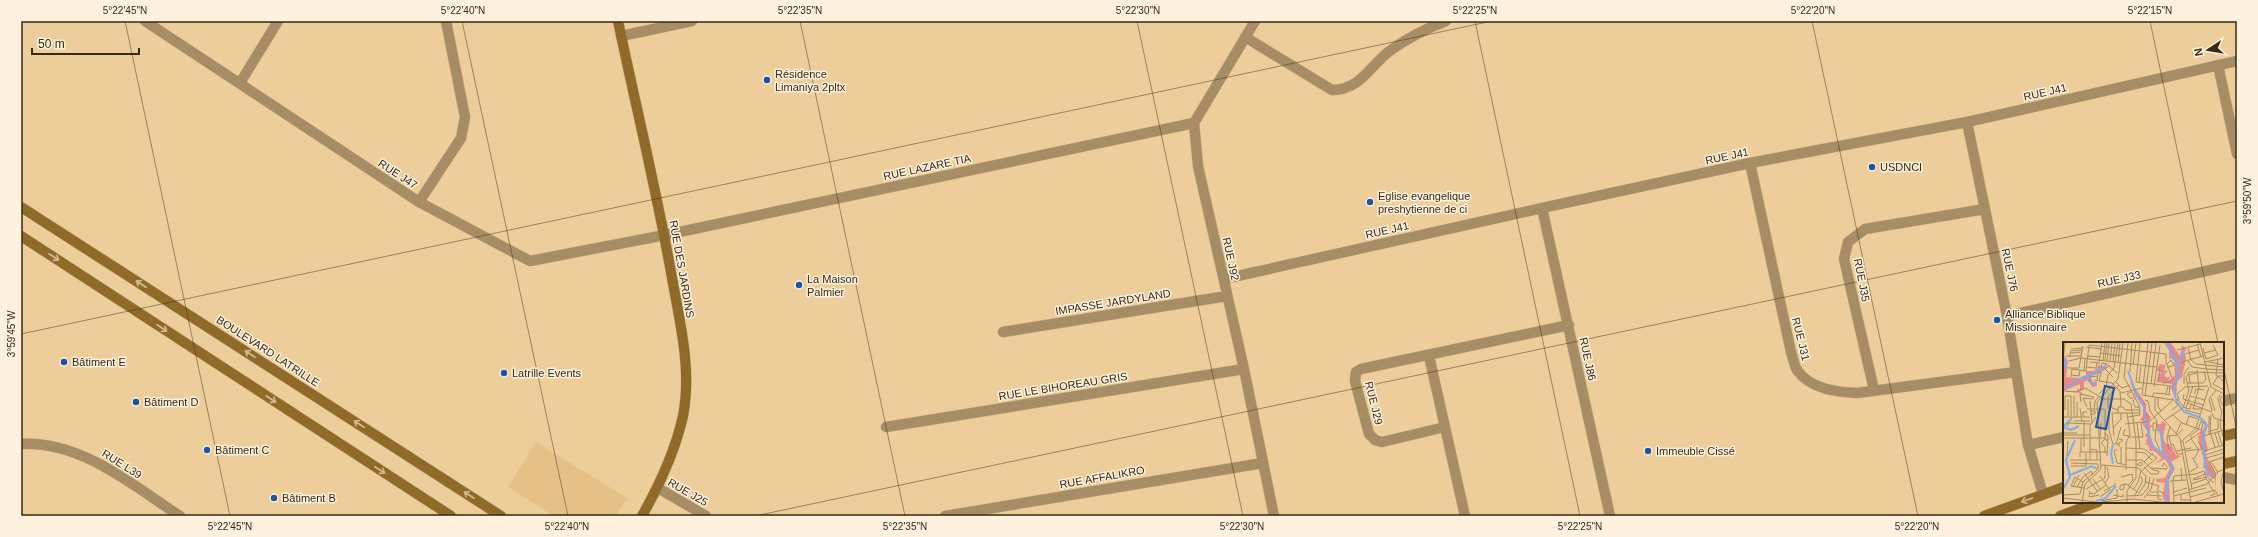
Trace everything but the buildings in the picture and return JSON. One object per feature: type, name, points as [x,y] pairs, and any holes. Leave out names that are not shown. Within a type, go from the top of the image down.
[{"type":"main road","name":"RUE DES JARDINS","points":[[618,21],[665,235],[684,344],[686,370],[683,415],[669,461],[658,488],[642,516]]},
{"type":"main road","name":"BOULEVARD LATRILLE","points":[[21,207],[502,516]]},
{"type":"main road","points":[[21,236],[450,516]]},
{"type":"main road","points":[[2224,436],[2237,433]]},
{"type":"main road","points":[[2224,464],[2237,461]]},
{"type":"main road","points":[[1984,516],[2063,486]]},
{"type":"main road","points":[[2060,516],[2095,503]]},
{"type":"street","name":"RUE J47","points":[[145,21],[419,202],[530,261],[665,235]]},
{"type":"street","points":[[240,83],[278,21]]},
{"type":"street","points":[[419,202],[461,138],[464,128],[465,117],[446,21]]},
{"type":"street","points":[[621,36],[692,21]]},
{"type":"street","points":[[1194,123],[1255,21]]},
{"type":"street","points":[[1245,38],[1332,90],[1344,90],[1361,79],[1390,51],[1416,35],[1446,21]]},
{"type":"street","name":"RUE J41","points":[[1224,279],[1750,163],[1967,122],[2237,61]]},
{"type":"street","points":[[2218,65],[2237,154]]},
{"type":"street","name":"RUE J76","points":[[1967,122],[2007,316],[2028,445],[2043,494]]},
{"type":"street","name":"RUE LAZARE TIA","points":[[665,235],[1194,123]]},
{"type":"street","name":"RUE J92","points":[[1194,123],[1198,166],[1244,369],[1274,516]]},
{"type":"street","name":"RUE J31","points":[[1750,163],[1791,352],[1797,369],[1810,382],[1834,392],[1857,394],[1874,390],[2016,372]]},
{"type":"street","name":"RUE J86","points":[[1542,208],[1610,516]]},
{"type":"street","name":"RUE J35","points":[[1874,390],[1844,258],[1848,242],[1864,229],[1985,209]]},
{"type":"street","name":"RUE J33","points":[[2007,316],[2237,264]]},
{"type":"street","name":"IMPASSE JARDYLAND","points":[[1003,332],[1227,296]]},
{"type":"street","name":"RUE J29","points":[[1445,427],[1382,442],[1375,440],[1369,434],[1355,381],[1356,372],[1569,325]]},
{"type":"street","points":[[1429,356],[1465,516]]},
{"type":"street","name":"RUE LE BIHOREAU GRIS","points":[[886,427],[1244,369]]},
{"type":"street","points":[[2224,401],[2237,398]]},
{"type":"street","points":[[2028,445],[2063,437]]},
{"type":"street","name":"RUE L39","points":[[21,444],[64,450],[97,461],[180,516]]},
{"type":"street","name":"RUE AFFALIKRO","points":[[944,516],[1263,462]]},
{"type":"street","points":[[2224,477],[2237,480]]},
{"type":"street","name":"RUE J25","points":[[658,488],[706,516]]},
{"type":"shaded area","points":[[536,442],[627,498],[616,516],[554,516],[508,487]]},
{"type":"place","name":"Résidence Limaniya 2pltx","points":[[767,80]]},
{"type":"place","name":"USDNCI","points":[[1872,167]]},
{"type":"place","name":"Eglise evangelique preshytienne de ci","points":[[1370,202]]},
{"type":"place","name":"La Maison Palmier","points":[[799,285]]},
{"type":"place","name":"Alliance Biblique Missionnaire","points":[[1997,320]]},
{"type":"place","name":"Bâtiment E","points":[[64,362]]},
{"type":"place","name":"Latrille Events","points":[[504,373]]},
{"type":"place","name":"Bâtiment D","points":[[136,402]]},
{"type":"place","name":"Bâtiment C","points":[[207,450]]},
{"type":"place","name":"Immeuble Cissé","points":[[1648,451]]},
{"type":"place","name":"Bâtiment B","points":[[274,498]]}]
